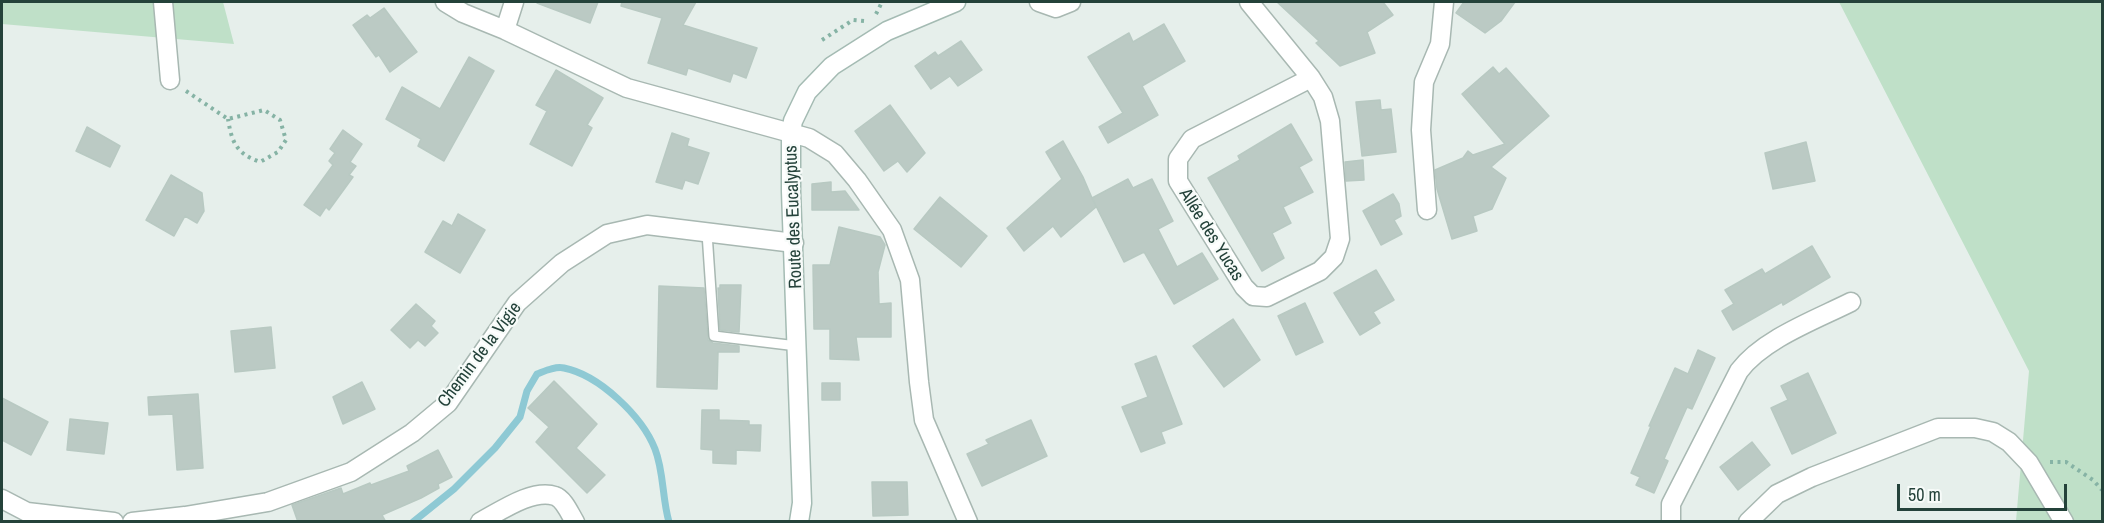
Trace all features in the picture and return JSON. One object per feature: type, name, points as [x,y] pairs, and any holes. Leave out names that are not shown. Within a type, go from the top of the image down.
[{"type":"street","points":[[163,2],[170,80]]},
{"type":"street","points":[[445,2],[463,13],[505,30],[627,88],[791,132],[809,138],[835,154],[857,180],[892,230],[910,280],[924,420],[968,522]]},
{"type":"street","points":[[505,30],[514,2]]},
{"type":"street","name":"Route des Eucalyptus","points":[[799,522],[802,503],[791,132],[793,121],[807,92],[832,66],[887,31],[956,2]]},
{"type":"street","points":[[1039,2],[1056,8],[1071,2]]},
{"type":"street","name":"Allée des Yucas","points":[[1249,2],[1311,78],[1323,97],[1330,121],[1340,239],[1334,257],[1320,271],[1267,297],[1253,296],[1244,287],[1178,181],[1178,159],[1192,139],[1311,78]]},
{"type":"street","points":[[1427,210],[1421,130],[1424,82],[1440,44],[1444,2]]},
{"type":"street","name":"Chemin de la Vigie","points":[[132,522],[268,502],[351,472],[412,434],[448,403],[517,303],[562,263],[607,234],[647,225],[794,243]]},
{"type":"street","points":[[1671,522],[1671,504],[1739,371],[1748,358],[1762,348],[1851,302]]},
{"type":"street","points":[[1748,522],[1777,494],[1812,477],[1938,428],[1975,428],[1993,432],[2009,442],[2029,463],[2064,522]]},
{"type":"street","points":[[480,522],[527,497],[543,494],[555,496],[562,502],[575,522]]},
{"type":"street","points":[[2,499],[27,512],[114,522]]},
{"type":"lane","points":[[708,233],[714,336],[797,346]]},
{"type":"path","points":[[822,40],[853,20],[863,21],[876,15],[882,2]]},
{"type":"path","points":[[170,80],[228,119],[232,140],[246,156],[260,162],[278,152],[286,140],[280,120],[264,110],[228,119]]},
{"type":"path","points":[[2029,463],[2066,462],[2103,490]]},
{"type":"green space","points":[[2,2],[223,2],[234,44],[2,24]]},
{"type":"green space","points":[[1839,2],[2102,2],[2102,521],[2016,521],[2029,371]]},
{"type":"building","points":[[538,2],[598,2],[590,23]]},
{"type":"building","points":[[622,2],[696,2],[683,25],[757,48],[746,78],[733,73],[730,82],[688,68],[686,75],[648,63],[662,18],[621,6]]},
{"type":"building","points":[[1277,2],[1383,2],[1393,15],[1367,32],[1375,53],[1340,66],[1316,43],[1319,41]]},
{"type":"building","points":[[1464,2],[1515,2],[1501,21],[1485,33],[1456,13]]},
{"type":"building","points":[[384,8],[417,52],[390,72],[379,55],[376,57],[353,25],[367,15],[370,18]]},
{"type":"building","points":[[1164,24],[1185,61],[1142,86],[1158,115],[1108,143],[1099,127],[1123,113],[1088,57],[1129,33],[1133,42]]},
{"type":"building","points":[[961,41],[982,70],[958,86],[950,76],[931,89],[915,66],[935,52],[938,56]]},
{"type":"building","points":[[469,57],[494,71],[444,161],[418,146],[421,139],[386,119],[402,87],[440,109]]},
{"type":"building","points":[[1493,67],[1499,74],[1506,68],[1549,116],[1491,167],[1506,178],[1492,209],[1473,216],[1477,231],[1452,239],[1437,189],[1435,170],[1463,158],[1468,151],[1473,155],[1505,144],[1462,94]]},
{"type":"building","points":[[556,70],[603,98],[587,125],[592,128],[572,166],[530,144],[547,111],[536,105]]},
{"type":"building","points":[[1380,100],[1381,110],[1391,109],[1396,152],[1362,156],[1356,102]]},
{"type":"building","points":[[890,105],[925,153],[907,172],[898,161],[884,171],[855,131]]},
{"type":"building","points":[[1291,124],[1312,160],[1299,167],[1313,192],[1283,207],[1291,223],[1272,233],[1284,258],[1262,271],[1208,178],[1240,160],[1238,156]]},
{"type":"building","points":[[87,127],[120,146],[110,167],[76,151]]},
{"type":"building","points":[[343,130],[362,144],[350,162],[356,166],[349,175],[353,177],[329,210],[326,207],[320,216],[304,205],[333,165],[329,161],[335,153],[330,149]]},
{"type":"building","points":[[672,133],[689,139],[687,146],[709,153],[698,184],[685,180],[682,189],[656,182]]},
{"type":"building","points":[[1063,141],[1096,207],[1061,237],[1053,226],[1024,251],[1007,228],[1062,179],[1046,152]]},
{"type":"building","points":[[1806,142],[1815,181],[1773,189],[1765,153]]},
{"type":"building","points":[[1363,160],[1364,180],[1346,181],[1345,162]]},
{"type":"building","points":[[171,175],[202,193],[204,211],[197,223],[185,216],[174,236],[146,220]]},
{"type":"building","points":[[1128,179],[1133,188],[1152,179],[1173,221],[1158,229],[1177,267],[1202,253],[1218,279],[1174,304],[1144,252],[1124,262],[1092,198]]},
{"type":"building","points":[[831,182],[831,192],[845,191],[859,210],[812,210],[812,184]]},
{"type":"building","points":[[1393,194],[1399,204],[1401,216],[1394,220],[1402,234],[1381,245],[1363,211]]},
{"type":"building","points":[[940,197],[987,236],[961,267],[914,229]]},
{"type":"building","points":[[458,214],[485,230],[460,273],[425,252],[443,221],[452,226]]},
{"type":"building","points":[[839,227],[880,237],[885,245],[878,272],[879,304],[891,303],[891,337],[856,337],[859,360],[830,359],[830,329],[814,329],[813,265],[830,265]]},
{"type":"building","points":[[1812,246],[1830,277],[1783,305],[1782,302],[1733,330],[1722,311],[1734,304],[1725,290],[1762,269],[1765,274]]},
{"type":"building","points":[[1376,270],[1394,300],[1373,312],[1380,323],[1360,335],[1334,293]]},
{"type":"building","points":[[720,285],[741,285],[739,332],[720,330],[718,288],[720,289]]},
{"type":"building","points":[[659,286],[704,288],[708,340],[713,343],[739,346],[739,352],[718,352],[717,389],[657,387]]},
{"type":"building","points":[[1305,303],[1323,342],[1296,355],[1278,316]]},
{"type":"building","points":[[416,304],[435,321],[431,326],[438,333],[425,346],[418,340],[410,348],[391,330]]},
{"type":"building","points":[[1233,319],[1260,360],[1224,387],[1193,346]]},
{"type":"building","points":[[271,327],[275,368],[235,372],[231,331]]},
{"type":"building","points":[[1698,350],[1715,358],[1692,409],[1687,407],[1664,459],[1668,461],[1654,493],[1636,485],[1640,477],[1631,473],[1675,368],[1688,374]]},
{"type":"building","points":[[1156,356],[1182,424],[1161,432],[1165,443],[1141,452],[1122,407],[1148,397],[1135,364]]},
{"type":"building","points":[[1808,373],[1836,433],[1792,454],[1771,408],[1788,400],[1781,386]]},
{"type":"building","points":[[554,381],[597,424],[576,448],[605,475],[587,493],[536,442],[549,427],[528,408]]},
{"type":"building","points":[[362,382],[375,409],[343,424],[333,397]]},
{"type":"building","points":[[822,383],[840,383],[840,400],[822,400]]},
{"type":"building","points":[[198,394],[203,468],[177,470],[173,414],[149,415],[148,397]]},
{"type":"building","points":[[2,398],[48,422],[31,455],[2,440]]},
{"type":"building","points":[[702,410],[719,410],[719,420],[749,421],[749,425],[761,425],[760,451],[736,450],[736,464],[713,463],[713,450],[701,449]]},
{"type":"building","points":[[70,419],[108,423],[104,454],[67,450]]},
{"type":"building","points":[[1031,420],[1047,456],[982,486],[967,454],[989,444],[986,440]]},
{"type":"building","points":[[1752,442],[1770,465],[1738,490],[1720,467]]},
{"type":"building","points":[[438,450],[452,477],[438,484],[439,488],[421,498],[382,515],[386,522],[298,522],[292,505],[341,488],[343,494],[409,471],[407,466]]},
{"type":"building","points":[[872,482],[907,482],[908,515],[873,516]]},
{"type":"waterway","points":[[413,522],[454,489],[495,448],[520,417],[527,391],[537,374],[561,368],[577,372],[605,388],[640,423],[649,436],[658,458],[669,522]]}]
